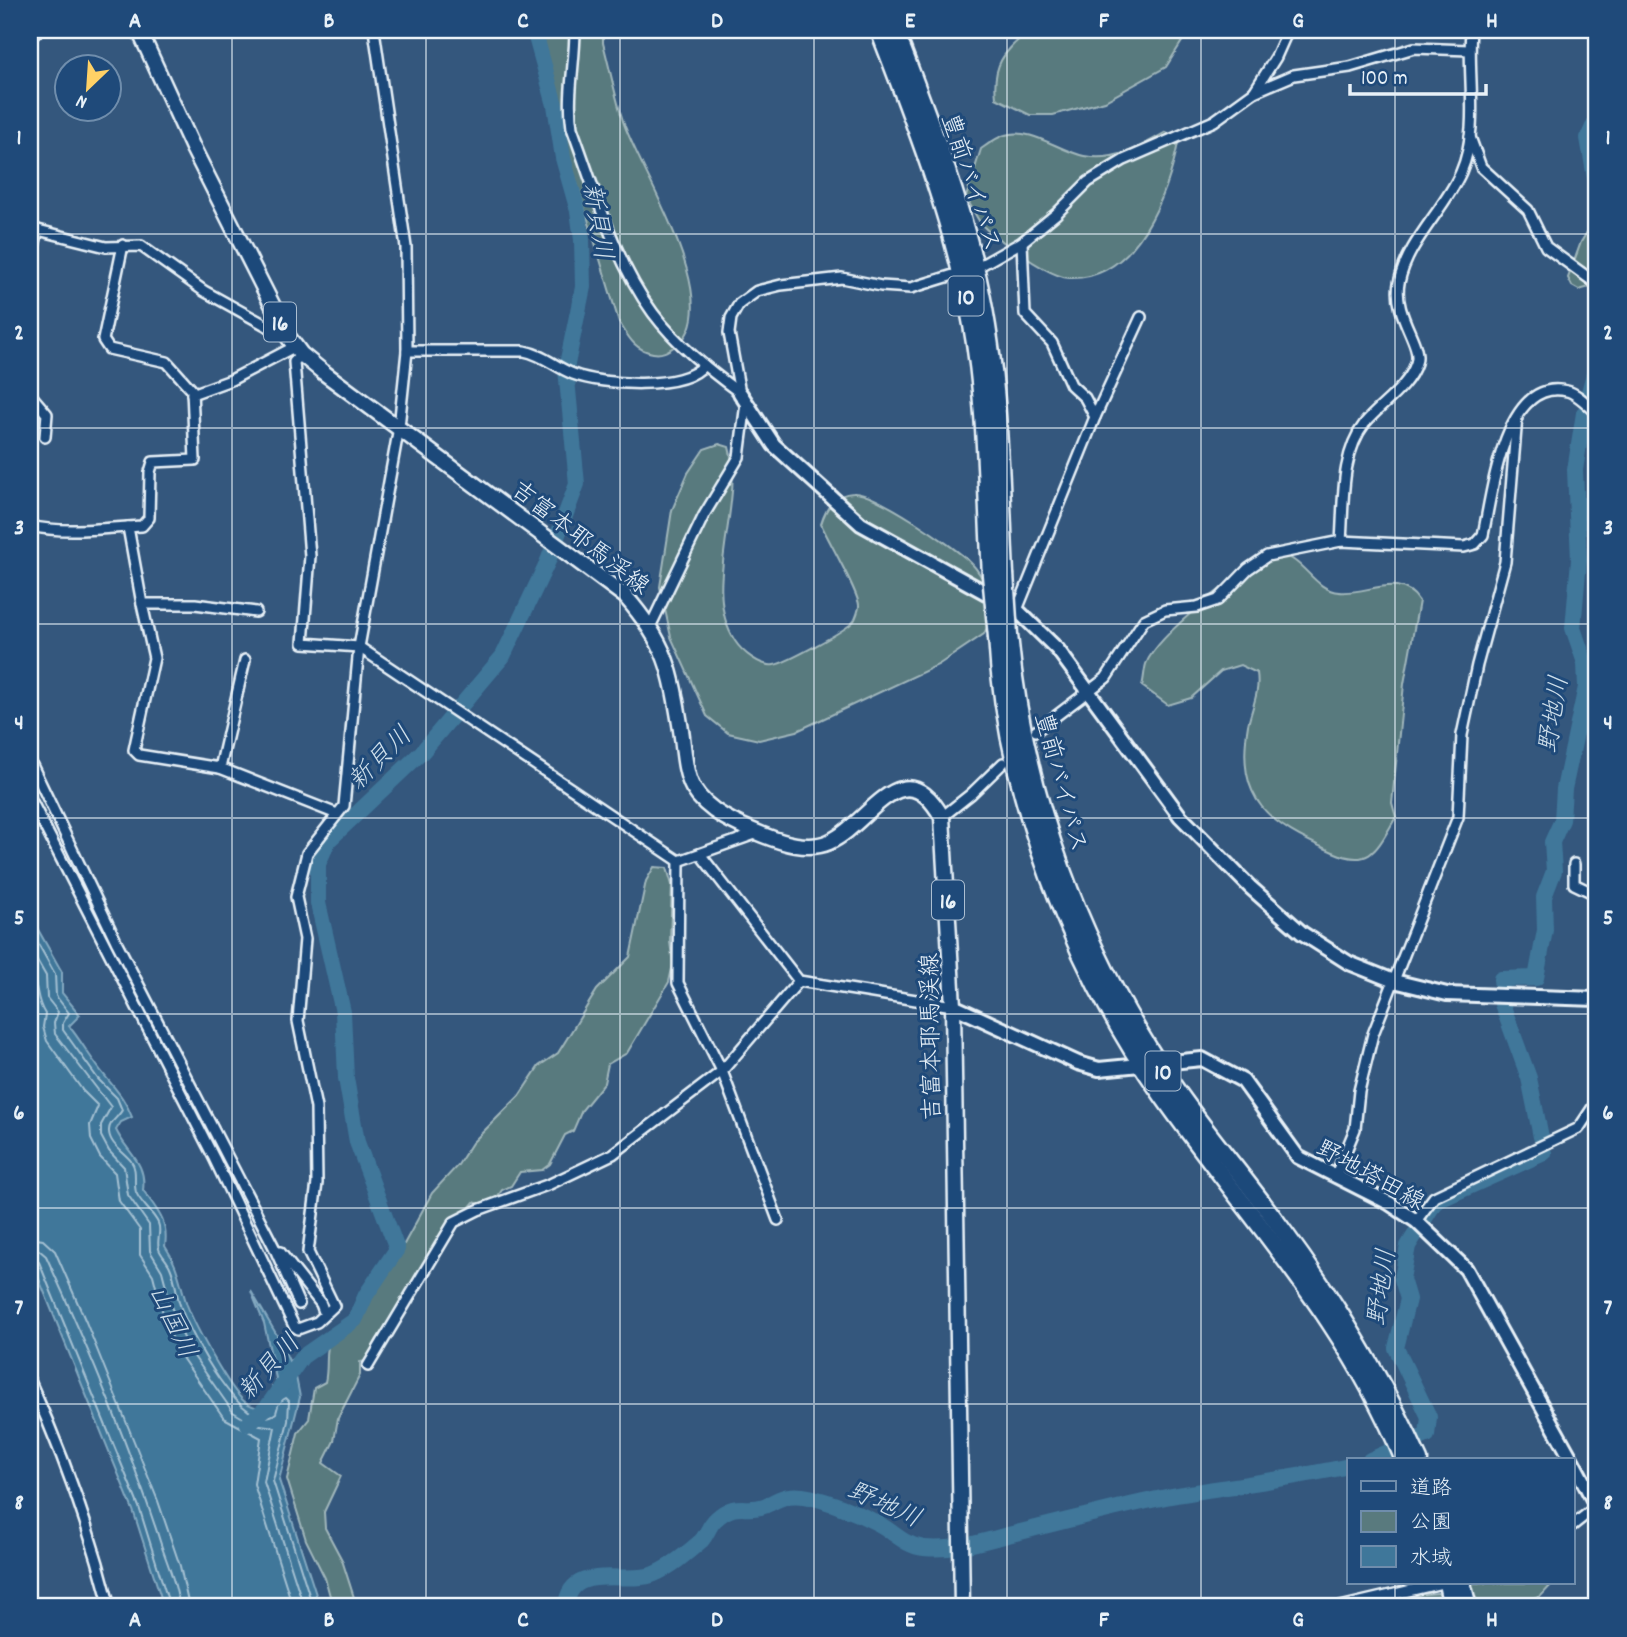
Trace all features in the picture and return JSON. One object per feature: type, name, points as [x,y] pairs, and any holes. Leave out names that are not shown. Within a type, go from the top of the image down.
[{"type":"highway","name":"豊前バイパス","points":[[879,30],[968,270]]},
{"type":"highway","name":"豊前バイパス","points":[[895,30],[942,157],[968,270],[998,575],[1006,712],[1021,783],[1040,851],[1089,970],[1198,1143],[1314,1295],[1366,1381],[1403,1458]]},
{"type":"highway","name":"豊前バイパス","points":[[1150,1064],[1325,1289],[1377,1373],[1418,1458]]},
{"type":"highway","points":[[1444,1584],[1452,1607]]},
{"type":"highway","points":[[1462,1584],[1468,1607]]},
{"type":"main road","name":"吉富本耶馬渓線","points":[[139,30],[193,148],[295,346],[625,596],[651,625],[672,677],[693,787],[720,814],[779,841],[810,846],[828,843],[849,831],[889,791],[907,788],[923,794],[934,803],[942,817],[953,1006],[962,1607]]},
{"type":"street","points":[[30,35],[36,30]]},
{"type":"street","points":[[30,798],[214,1158],[294,1326],[298,1329],[317,1322],[324,1312],[333,1310],[332,1298],[308,1252],[317,1183],[316,1108],[298,1021],[305,939],[296,897],[307,853],[344,806],[359,647],[399,427],[408,351],[405,247],[374,30]]},
{"type":"street","points":[[575,30],[575,58],[569,109],[572,128],[609,228],[632,280],[654,315],[704,365],[743,398],[774,445],[861,524],[1017,610],[1058,650],[1180,816],[1250,887],[1302,933],[1349,963],[1394,981],[1447,993],[1597,999]]},
{"type":"street","points":[[1254,92],[1276,57],[1288,30]]},
{"type":"street","points":[[1341,541],[1348,460],[1354,440],[1365,424],[1411,375],[1418,360],[1416,346],[1400,312],[1399,281],[1410,257],[1461,172],[1470,137],[1471,30]]},
{"type":"street","points":[[651,625],[704,515],[739,457],[743,398],[729,333],[731,318],[739,304],[757,292],[781,285],[842,278],[881,286],[911,288],[968,270],[1022,242],[1088,183],[1124,160],[1214,121],[1254,92],[1294,75],[1350,67],[1414,48],[1469,50]]},
{"type":"street","points":[[1470,137],[1481,167],[1528,209],[1546,247],[1597,284]]},
{"type":"street","points":[[30,262],[34,229],[106,247],[141,246],[204,290],[295,346]]},
{"type":"street","points":[[1022,242],[1025,314],[1052,343],[1071,385],[1084,398],[1095,417]]},
{"type":"street","points":[[30,526],[59,532],[81,528],[142,526],[149,518],[150,472],[153,462],[195,460],[192,394],[167,362],[109,349],[103,340],[123,245]]},
{"type":"street","points":[[1017,610],[1095,417],[1141,317]]},
{"type":"street","points":[[192,394],[231,380],[295,346]]},
{"type":"street","points":[[295,346],[294,362],[310,556],[303,643],[359,647],[449,705],[647,843],[679,861]]},
{"type":"street","points":[[408,351],[524,351],[541,354],[575,375],[644,384],[688,379],[704,365]]},
{"type":"street","points":[[1036,731],[1106,678],[1144,620],[1165,610],[1197,607],[1218,600],[1248,569],[1267,556],[1341,541],[1464,547],[1475,544],[1483,535],[1504,438],[1524,404],[1534,395],[1548,390],[1568,391],[1597,411]]},
{"type":"street","points":[[30,394],[47,414],[45,437]]},
{"type":"street","points":[[1335,1177],[1355,1129],[1359,1091],[1373,1034],[1458,817],[1462,735],[1477,665],[1505,562],[1517,417]]},
{"type":"street","points":[[128,527],[154,658],[134,750],[139,755],[220,768],[337,814]]},
{"type":"street","points":[[142,604],[195,604],[256,612]]},
{"type":"street","points":[[220,768],[245,660]]},
{"type":"street","points":[[30,761],[117,943],[274,1247],[299,1304]]},
{"type":"street","points":[[942,817],[971,794],[1003,762]]},
{"type":"street","points":[[679,861],[758,833]]},
{"type":"street","points":[[700,853],[799,981],[953,1006]]},
{"type":"street","points":[[679,861],[678,983],[723,1071],[778,1220]]},
{"type":"street","points":[[1574,864],[1574,884],[1597,895]]},
{"type":"street","points":[[368,1366],[454,1222],[478,1210],[550,1184],[613,1154],[723,1071],[799,981]]},
{"type":"street","name":"野地塔田線","points":[[953,1006],[1078,1063],[1099,1069],[1202,1059],[1243,1081],[1298,1157],[1389,1203],[1416,1221],[1466,1269],[1570,1458]]},
{"type":"street","points":[[1416,1221],[1434,1197],[1579,1128],[1597,1101]]},
{"type":"street","points":[[274,1247],[321,1304],[324,1312]]},
{"type":"street","points":[[30,1381],[61,1453],[96,1553],[110,1607]]},
{"type":"street","name":"野地塔田線","points":[[1574,1465],[1597,1506]]},
{"type":"street","points":[[1574,1524],[1597,1506]]},
{"type":"street","points":[[1340,1607],[1440,1584]]},
{"type":"green space","points":[[542,30],[603,30],[603,43],[623,121],[687,269],[693,300],[690,326],[677,345],[666,352],[641,349],[632,342],[619,322],[549,91]]},
{"type":"green space","points":[[1029,30],[1185,30],[1186,35],[1166,67],[1105,101],[1053,115],[1030,115],[996,98],[995,86],[1002,60]]},
{"type":"green space","points":[[1166,132],[1179,138],[1158,207],[1131,249],[1113,265],[1093,275],[1063,277],[1037,265],[986,229],[966,197],[981,149],[1002,136],[1025,134],[1084,156],[1106,157],[1127,152]]},
{"type":"green space","points":[[1597,216],[1597,285],[1579,290],[1572,286],[1568,278],[1581,242]]},
{"type":"green space","points":[[719,444],[729,447],[732,470],[732,494],[722,572],[725,620],[735,641],[752,658],[763,664],[781,663],[803,653],[854,621],[859,607],[858,600],[821,524],[825,513],[836,499],[853,493],[864,495],[896,510],[933,534],[976,568],[997,606],[984,634],[938,665],[797,731],[759,740],[728,733],[707,716],[671,637],[660,587],[672,510],[688,473],[704,449]]},
{"type":"green space","points":[[1275,551],[1293,560],[1332,591],[1350,592],[1383,586],[1403,587],[1419,601],[1404,684],[1392,803],[1396,817],[1378,847],[1365,857],[1346,857],[1291,831],[1275,820],[1252,791],[1245,751],[1248,725],[1257,693],[1257,673],[1240,665],[1221,671],[1191,698],[1168,705],[1142,686],[1146,664],[1167,636],[1224,586]]},
{"type":"green space","points":[[654,867],[667,868],[672,885],[670,942],[673,964],[669,982],[627,1053],[608,1064],[604,1083],[582,1110],[573,1131],[565,1135],[550,1164],[542,1170],[520,1172],[511,1186],[502,1190],[495,1200],[485,1206],[474,1202],[455,1225],[443,1231],[406,1304],[396,1309],[389,1331],[377,1339],[366,1361],[360,1362],[360,1375],[338,1418],[334,1441],[323,1463],[341,1476],[324,1512],[325,1528],[342,1560],[357,1607],[333,1607],[325,1578],[306,1540],[287,1479],[298,1433],[309,1419],[314,1388],[325,1382],[331,1335],[351,1329],[360,1320],[368,1300],[403,1246],[432,1193],[458,1165],[472,1143],[519,1096],[539,1066],[558,1053],[597,990],[630,957],[646,881]]},
{"type":"green space","points":[[1471,1584],[1552,1584],[1541,1596],[1515,1607],[1341,1607],[1387,1597],[1452,1592]]},
{"type":"water","name":"山国川","points":[[30,904],[36,926],[62,972],[62,993],[80,1015],[69,1026],[127,1105],[132,1117],[121,1122],[116,1130],[139,1165],[143,1190],[163,1222],[165,1246],[176,1267],[187,1305],[222,1371],[238,1395],[251,1406],[270,1409],[272,1387],[280,1397],[264,1323],[251,1291],[289,1361],[308,1349],[311,1353],[295,1372],[300,1397],[279,1480],[320,1607],[164,1607],[133,1510],[30,1257]]},
{"type":"waterway","name":"新貝川","points":[[248,1424],[267,1407],[302,1357],[355,1320],[366,1295],[397,1249],[357,1142],[346,1078],[343,1012],[318,903],[318,864],[328,841],[422,752],[503,656],[548,561],[577,484],[566,369],[583,287],[582,240],[578,211],[563,158],[555,105],[534,30]]},
{"type":"waterway","name":"野地川","points":[[1597,118],[1588,138],[1597,189]]},
{"type":"waterway","name":"野地川","points":[[1588,396],[1597,363]]},
{"type":"waterway","name":"野地川","points":[[1502,987],[1501,979],[1536,978],[1545,930],[1544,897],[1554,871],[1552,842],[1562,820],[1564,789],[1586,687],[1585,663],[1573,628],[1579,560],[1575,470],[1584,413]]},
{"type":"waterway","name":"野地川","points":[[1502,1004],[1529,1078],[1541,1137]]},
{"type":"waterway","name":"野地川","points":[[1375,1458],[1427,1435],[1429,1417],[1396,1348],[1408,1299],[1402,1279],[1408,1246],[1435,1202],[1544,1153]]},
{"type":"waterway","name":"野地川","points":[[566,1607],[570,1593],[578,1584],[602,1577],[630,1578],[654,1574],[673,1564],[701,1541],[714,1521],[723,1513],[735,1508],[757,1508],[789,1496],[809,1497],[847,1509],[879,1524],[905,1542],[917,1547],[936,1549],[958,1547],[1156,1499],[1347,1466]]}]
